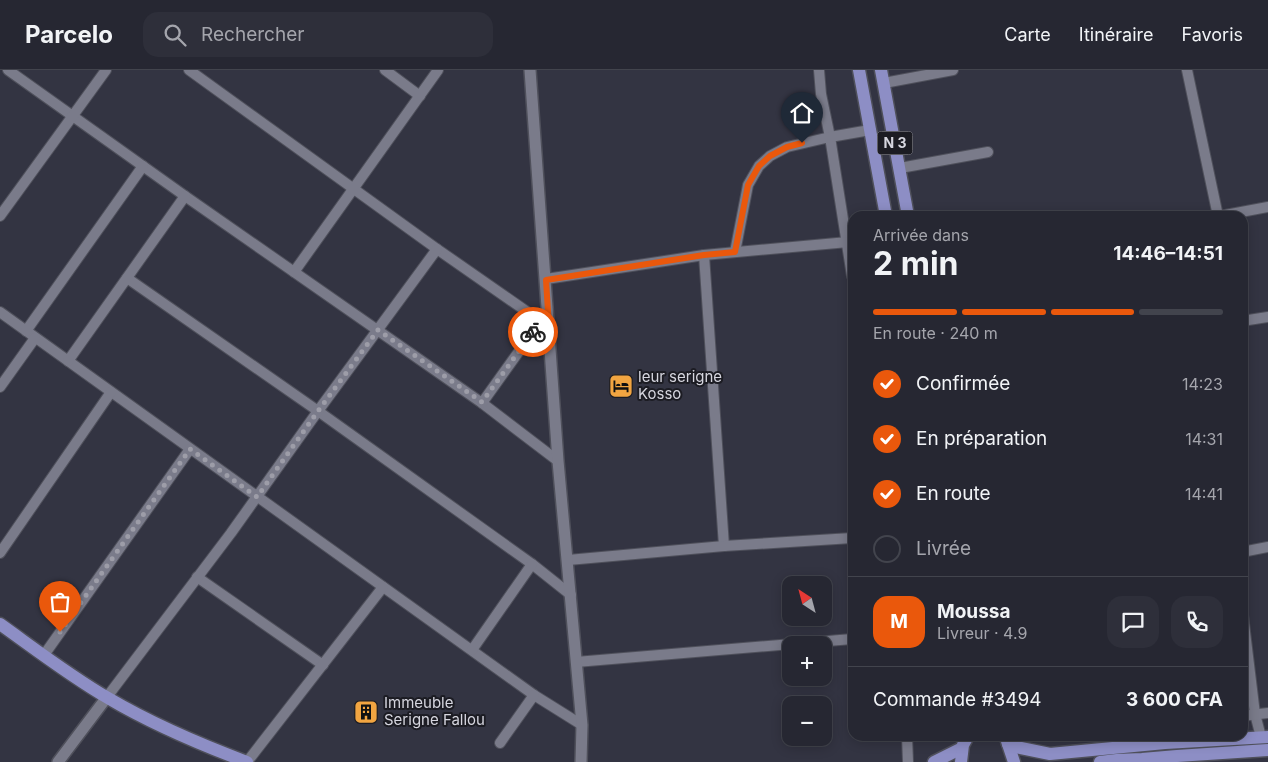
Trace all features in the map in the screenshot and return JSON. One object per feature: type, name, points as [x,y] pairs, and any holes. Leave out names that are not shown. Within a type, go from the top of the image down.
[{"type":"main road","name":"N 3","points":[[859,70],[885,211]]},
{"type":"main road","name":"N 3","points":[[883,76],[907,211]]},
{"type":"main road","points":[[0,624],[107,698],[185,738],[247,762]]},
{"type":"main road","points":[[1248,738],[1265,737]]},
{"type":"main road","points":[[934,762],[964,741]]},
{"type":"main road","points":[[961,762],[964,741]]},
{"type":"main road","points":[[1007,741],[1014,762]]},
{"type":"main road","points":[[1008,741],[1016,747],[1050,754],[1158,741]]},
{"type":"main road","points":[[1100,762],[1117,760],[1142,761],[1177,756],[1268,750]]},
{"type":"street","points":[[8,70],[185,196],[482,402],[558,461]]},
{"type":"street","points":[[0,216],[4,203],[73,116],[106,70]]},
{"type":"street","points":[[189,70],[544,324]]},
{"type":"street","points":[[385,70],[420,96]]},
{"type":"street","points":[[294,272],[438,70]]},
{"type":"street","points":[[530,70],[546,280],[544,324],[568,560],[582,725],[581,762]]},
{"type":"street","points":[[546,280],[704,255],[848,242],[821,94],[819,70]]},
{"type":"street","points":[[883,76],[953,70]]},
{"type":"street","points":[[1187,70],[1218,211]]},
{"type":"street","points":[[735,252],[748,185],[759,166],[770,156],[787,147],[830,136],[870,130]]},
{"type":"street","points":[[900,168],[988,152]]},
{"type":"street","points":[[26,331],[143,166]]},
{"type":"street","points":[[68,361],[185,196]]},
{"type":"street","points":[[1246,211],[1268,207]]},
{"type":"street","points":[[58,762],[257,497],[437,249]]},
{"type":"street","points":[[704,255],[724,546]]},
{"type":"street","points":[[127,278],[318,411],[532,564],[571,595]]},
{"type":"street","points":[[0,312],[534,695],[582,725]]},
{"type":"street","points":[[1248,320],[1268,316]]},
{"type":"street","points":[[482,402],[544,324]]},
{"type":"street","points":[[0,387],[35,338]]},
{"type":"street","points":[[0,554],[111,392]]},
{"type":"street","points":[[44,655],[190,449]]},
{"type":"street","points":[[568,560],[724,546],[848,538]]},
{"type":"street","points":[[1248,551],[1268,547]]},
{"type":"street","points":[[472,650],[532,564]]},
{"type":"street","points":[[197,577],[323,665]]},
{"type":"street","points":[[247,762],[383,587]]},
{"type":"street","points":[[576,662],[848,639]]},
{"type":"street","points":[[1248,656],[1255,714],[1265,737]]},
{"type":"street","points":[[500,743],[534,695]]},
{"type":"street","points":[[1248,715],[1268,713]]},
{"type":"street","points":[[907,741],[908,762]]},
{"type":"way so far","points":[[60,632],[190,449],[257,497],[378,330],[482,402],[533,332]]},
{"type":"place","name":"leur serigne Kosso","points":[[621,386]]},
{"type":"place","name":"Immeuble Serigne Fallou","points":[[366,712]]},
{"type":"route","points":[[533,332],[540,322],[549,327],[546,280],[704,255],[735,252],[748,185],[759,166],[770,156],[787,147],[802,143]]}]
